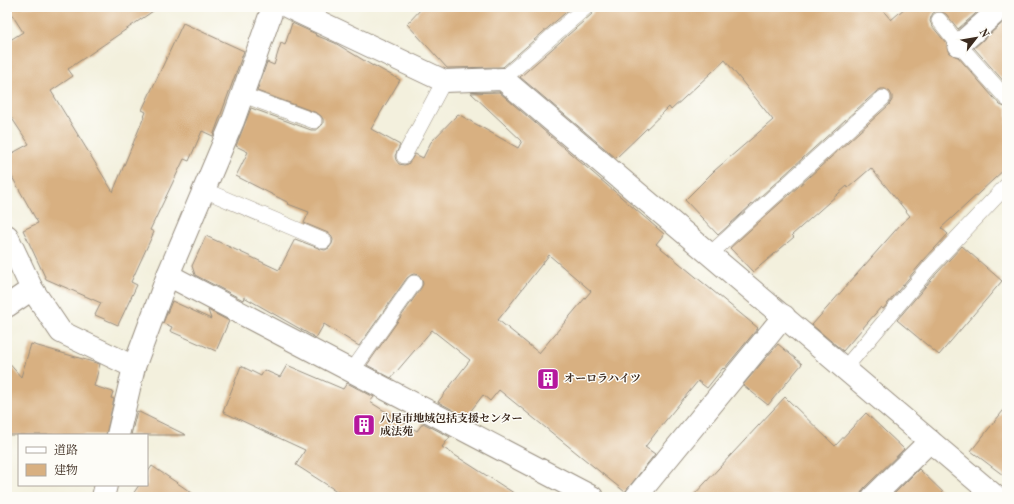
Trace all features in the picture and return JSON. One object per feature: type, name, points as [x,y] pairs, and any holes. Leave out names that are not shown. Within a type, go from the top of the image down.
[{"type":"street","points":[[118,434],[134,367],[168,275],[243,94],[273,7]]},
{"type":"street","points":[[288,7],[444,81],[503,79],[996,497]]},
{"type":"street","points":[[959,45],[1002,7]]},
{"type":"street","points":[[7,236],[32,289],[61,332],[134,367]]},
{"type":"street","points":[[168,275],[587,496]]},
{"type":"street","points":[[7,306],[32,289]]},
{"type":"street","points":[[636,497],[784,316]]},
{"type":"street","points":[[873,497],[930,441]]},
{"type":"street","points":[[103,497],[106,486]]},
{"type":"lane","points":[[503,79],[586,7]]},
{"type":"lane","points":[[940,20],[959,45],[1007,99]]},
{"type":"lane","points":[[404,156],[444,81]]},
{"type":"lane","points":[[243,94],[314,121]]},
{"type":"lane","points":[[710,254],[883,98]]},
{"type":"lane","points":[[845,368],[930,267],[1007,185]]},
{"type":"lane","points":[[204,190],[324,241]]},
{"type":"lane","points":[[352,371],[414,283]]},
{"type":"building","points":[[7,7],[159,7],[68,69],[73,76],[51,91],[113,192],[146,112],[142,110],[183,23],[244,51],[213,136],[202,131],[189,161],[184,159],[150,230],[154,232],[131,282],[137,285],[118,325],[95,315],[101,303],[46,279],[23,230],[38,223],[7,168],[7,156],[29,144],[7,111],[7,42],[23,32]]},
{"type":"building","points":[[423,7],[572,7],[503,67],[447,68],[407,24]]},
{"type":"building","points":[[595,7],[880,7],[891,20],[906,7],[983,7],[958,29],[946,14],[942,12],[937,11],[933,13],[930,21],[932,26],[947,44],[949,53],[958,57],[1000,105],[1007,108],[1007,167],[941,228],[948,234],[923,261],[883,309],[881,307],[843,351],[812,325],[901,224],[910,216],[871,168],[848,188],[847,186],[792,235],[794,237],[753,272],[730,248],[889,105],[892,100],[890,92],[885,89],[877,91],[718,235],[685,200],[714,171],[773,120],[725,60],[671,110],[669,107],[616,158],[520,77],[592,14]]},
{"type":"building","points":[[1007,19],[1007,85],[974,48]]},
{"type":"building","points":[[292,23],[335,43],[400,80],[371,129],[400,145],[395,156],[399,164],[408,164],[415,154],[423,158],[431,142],[458,114],[518,148],[522,141],[471,93],[499,92],[664,234],[656,244],[758,328],[707,388],[698,381],[661,426],[645,447],[655,454],[625,492],[499,390],[490,401],[483,395],[466,417],[438,402],[470,360],[432,330],[391,378],[367,365],[421,288],[423,284],[419,275],[414,274],[407,278],[359,346],[324,324],[316,338],[244,297],[243,300],[195,275],[192,266],[206,236],[279,270],[295,239],[325,250],[332,244],[333,240],[331,235],[304,223],[309,212],[288,204],[289,203],[236,176],[248,152],[236,146],[251,108],[311,130],[316,130],[323,124],[323,119],[317,113],[257,91],[267,62],[274,65],[281,43],[285,45]],"holes":[[[549,255],[591,291],[539,353],[498,320]]]},
{"type":"building","points":[[962,246],[1002,281],[939,355],[897,320]]},
{"type":"building","points":[[172,301],[211,319],[208,310],[229,321],[216,351],[170,331],[172,327],[163,323]]},
{"type":"building","points":[[31,344],[100,364],[94,386],[113,392],[111,398],[114,399],[106,434],[7,435],[7,361],[21,377]]},
{"type":"building","points":[[778,344],[802,364],[768,405],[743,385]]},
{"type":"building","name":"八尾市地域包括支援センター 成法苑","points":[[287,365],[343,389],[347,383],[374,397],[370,402],[417,431],[423,423],[450,437],[442,447],[520,497],[346,497],[296,465],[305,450],[223,412],[241,366],[261,376],[264,370],[280,377]]},
{"type":"building","points":[[785,397],[835,446],[866,413],[904,449],[864,488],[861,493],[861,497],[692,497]]},
{"type":"building","points":[[1007,406],[1007,478],[971,451]]},
{"type":"building","points":[[137,411],[186,435],[148,435],[131,434]]},
{"type":"building","points":[[152,466],[198,497],[131,497],[138,486],[148,486],[148,472]]},
{"type":"building","points":[[919,469],[948,497],[891,497]]},
{"type":"place","name":"オーロラハイツ","points":[[548,379]]},
{"type":"place","name":"八尾市地域包括支援センター 成法苑","points":[[364,425]]}]
